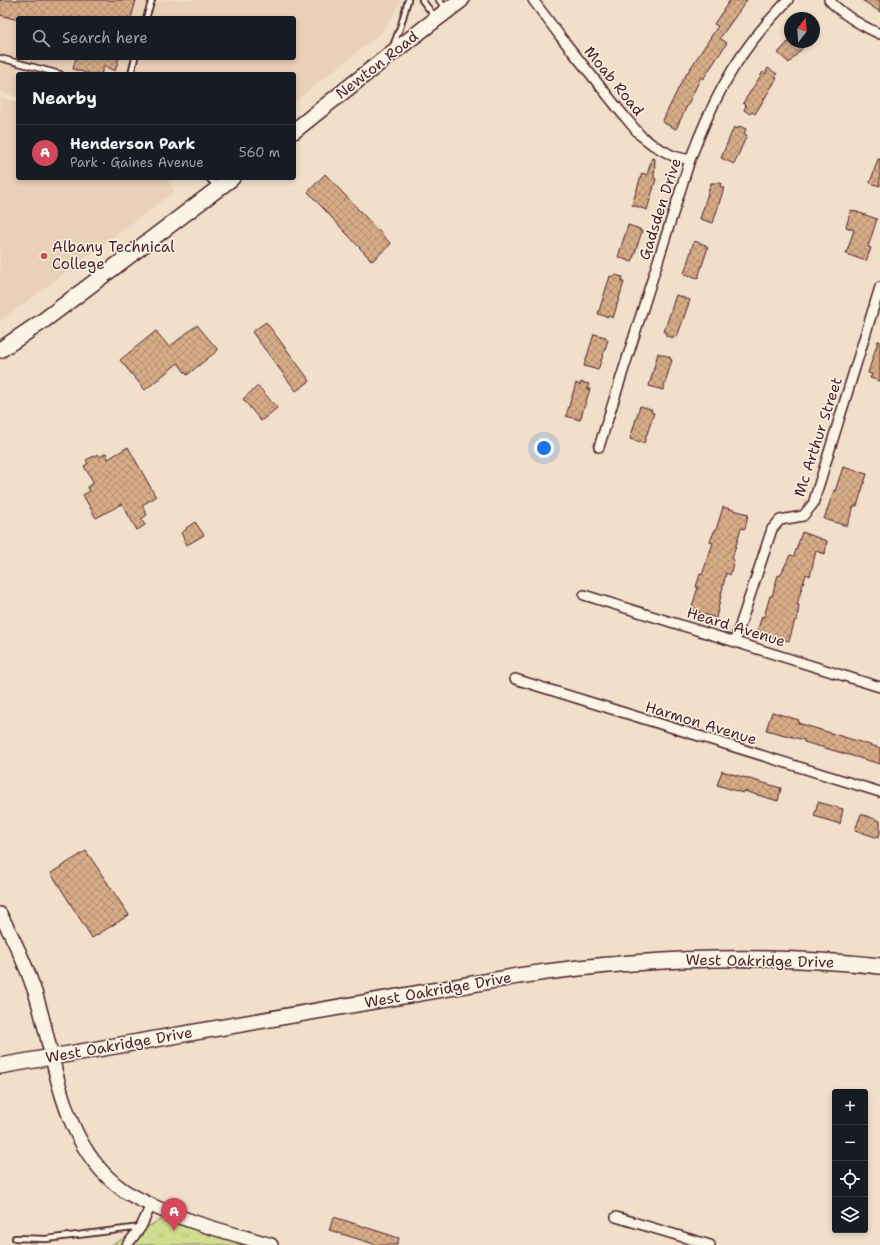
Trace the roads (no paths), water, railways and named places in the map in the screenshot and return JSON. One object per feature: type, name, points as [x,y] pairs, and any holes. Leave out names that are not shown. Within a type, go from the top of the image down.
[{"type":"main road","name":"Newton Road","points":[[296,129],[388,56],[441,10],[461,0]]},
{"type":"main road","points":[[0,350],[43,321],[214,183],[225,180]]},
{"type":"main road","name":"West Oakridge Drive","points":[[0,1066],[518,976],[592,966],[671,960],[789,959],[880,966]]},
{"type":"street","name":"Moab Road","points":[[533,0],[640,135],[653,145],[673,156],[690,160]]},
{"type":"street","name":"Gadsden Drive","points":[[599,447],[697,140],[714,102],[728,76],[761,30],[788,0]]},
{"type":"street","points":[[829,0],[845,14],[864,27],[880,34]]},
{"type":"street","name":"Mc Arthur Street","points":[[735,641],[772,530],[780,520],[803,516],[813,504],[880,287]]},
{"type":"street","name":"Heard Avenue","points":[[584,595],[880,687]]},
{"type":"street","name":"Harmon Avenue","points":[[515,679],[880,792]]},
{"type":"street","points":[[0,914],[21,954],[35,992],[63,1098],[74,1128],[95,1163],[123,1190],[151,1205],[201,1224],[271,1245]]},
{"type":"street","points":[[127,1245],[141,1227],[151,1205]]},
{"type":"street","points":[[616,1217],[710,1245]]},
{"type":"lane","points":[[147,16],[152,0]]},
{"type":"lane","points":[[388,56],[401,25],[408,0]]},
{"type":"lane","points":[[422,0],[441,10]]},
{"type":"lane","points":[[0,58],[52,72]]},
{"type":"lane","points":[[132,72],[134,60]]},
{"type":"lane","points":[[15,1238],[46,1239],[141,1227]]},
{"type":"place","name":"Albany Technical College","points":[[44,256]]},
{"type":"place","name":"Henderson Park","points":[[174,1231]]}]
